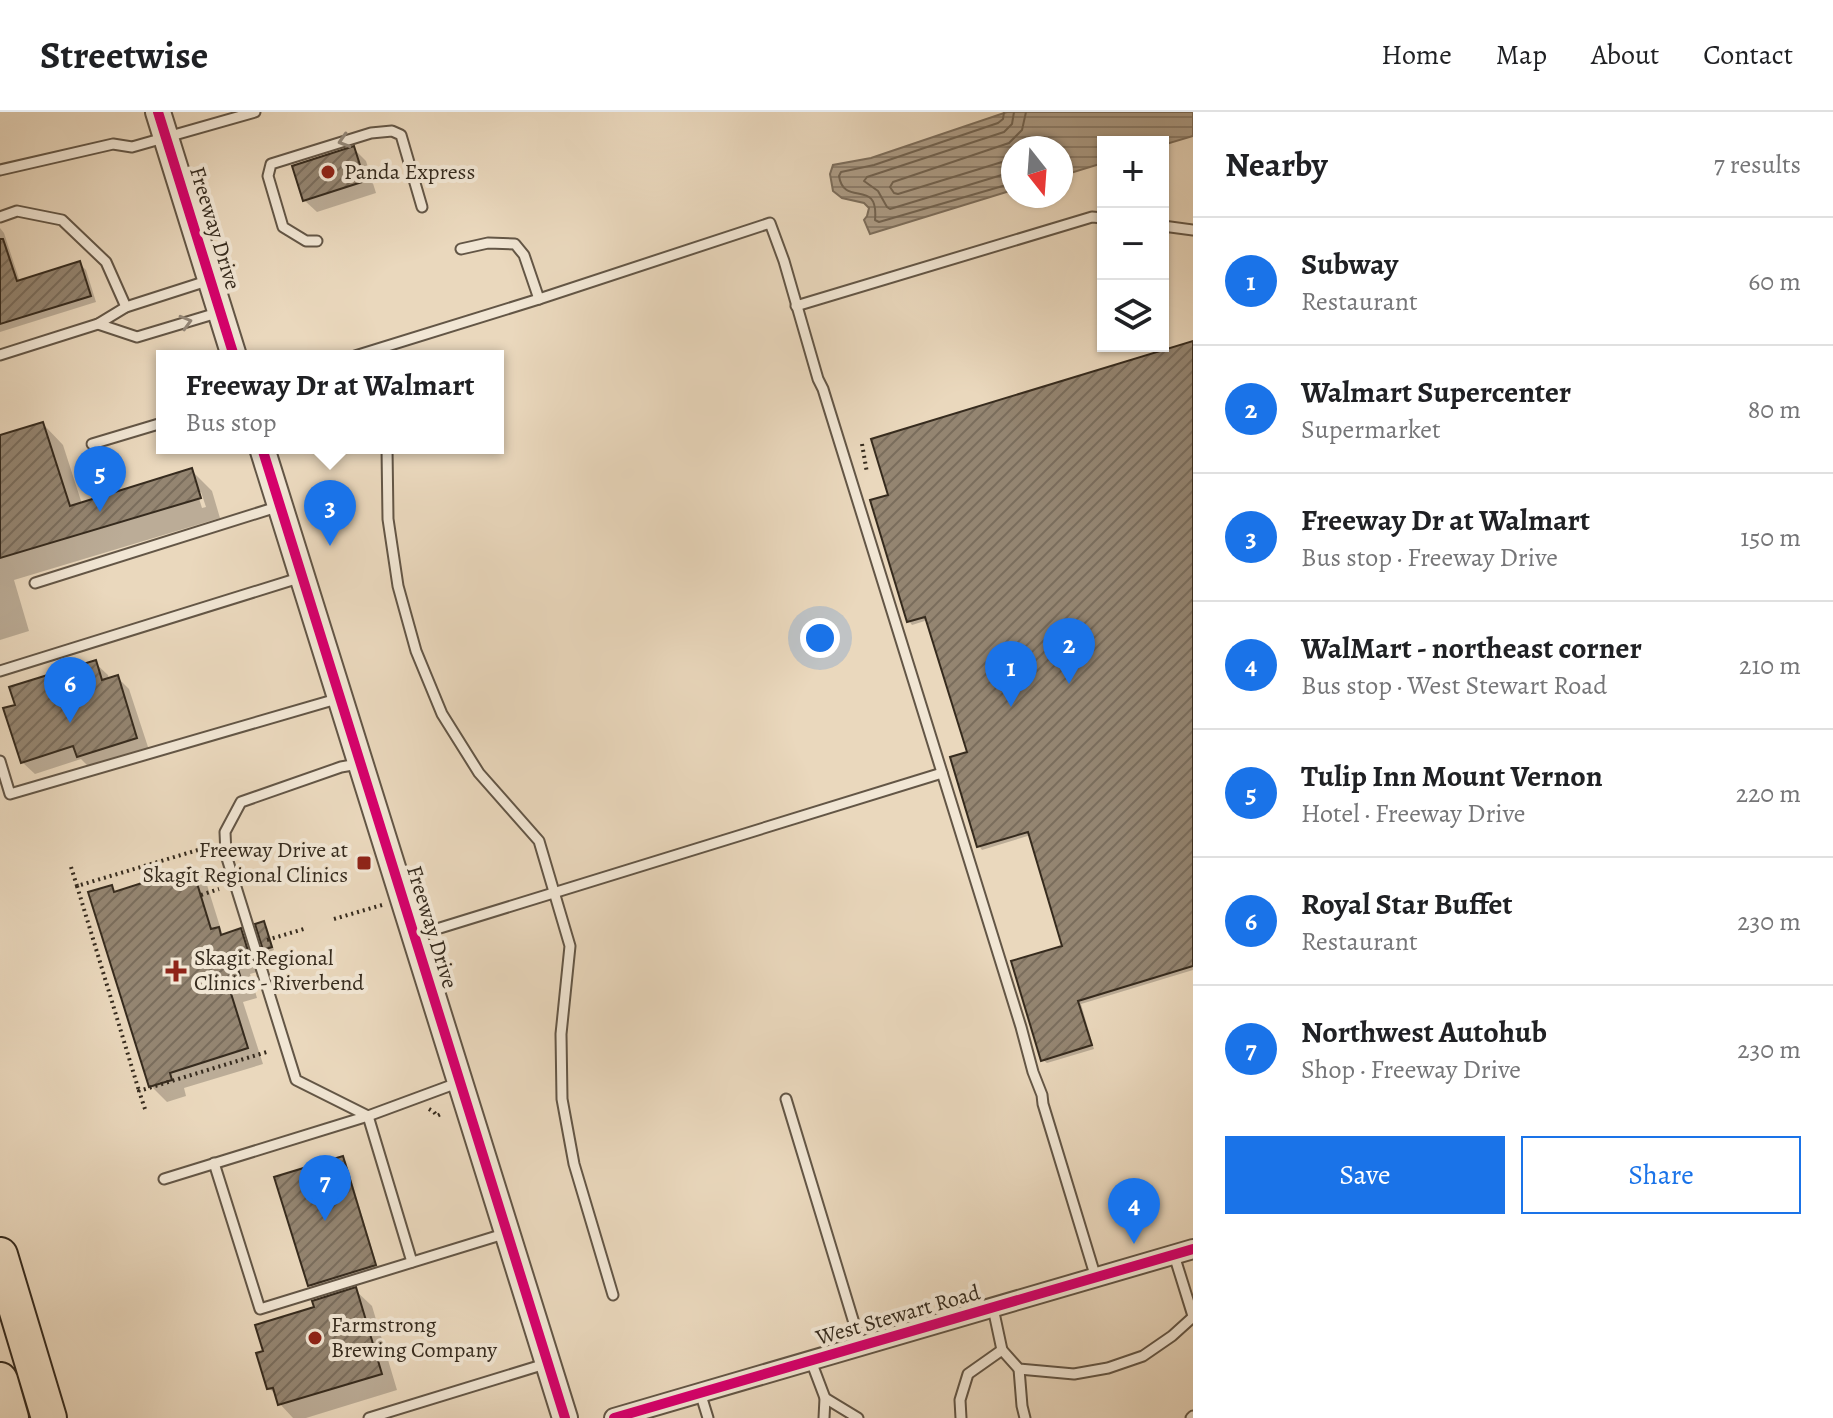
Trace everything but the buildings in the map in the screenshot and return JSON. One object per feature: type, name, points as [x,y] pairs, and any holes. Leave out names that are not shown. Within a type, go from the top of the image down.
[{"type":"highway","points":[[0,1255],[49,1418]]},
{"type":"highway","points":[[0,1380],[11,1418]]},
{"type":"street","name":"Freeway Drive","points":[[158,112],[232,350]]},
{"type":"street","name":"Freeway Drive","points":[[264,454],[565,1418]]},
{"type":"street","name":"West Stewart Road","points":[[614,1418],[1193,1249]]},
{"type":"lane","points":[[0,170],[113,144],[132,147],[255,112]]},
{"type":"lane","points":[[317,241],[306,241],[283,227],[268,176],[271,164],[371,133],[392,131],[401,135],[422,207]]},
{"type":"lane","points":[[0,217],[17,211],[62,220],[106,262],[126,307]]},
{"type":"lane","points":[[796,306],[1097,217]]},
{"type":"lane","points":[[387,350],[770,223],[1097,1278]]},
{"type":"lane","points":[[1169,227],[1193,230]]},
{"type":"lane","points":[[461,249],[488,243],[515,244],[524,255],[539,299]]},
{"type":"lane","points":[[0,355],[98,324],[126,307],[210,280]]},
{"type":"lane","points":[[98,324],[137,337],[220,312]]},
{"type":"lane","points":[[92,444],[156,425]]},
{"type":"lane","points":[[387,454],[388,519],[398,586],[416,651],[442,714],[479,773],[539,841],[570,946],[561,1034],[562,1099],[574,1164],[613,1295]]},
{"type":"lane","points":[[35,583],[280,506]]},
{"type":"lane","points":[[0,671],[302,577]]},
{"type":"lane","points":[[0,761],[10,794],[340,698]]},
{"type":"lane","points":[[361,763],[241,802],[225,832],[226,855],[296,1080],[368,1116],[412,1262]]},
{"type":"lane","points":[[414,936],[942,773]]},
{"type":"lane","points":[[164,1179],[368,1116],[460,1082]]},
{"type":"lane","points":[[786,1099],[861,1346]]},
{"type":"lane","points":[[214,1163],[260,1309],[507,1233]]},
{"type":"lane","points":[[1019,1369],[1074,1374],[1108,1368],[1143,1356],[1172,1336],[1193,1316],[1188,1288],[1174,1255]]},
{"type":"lane","points":[[993,1308],[1002,1350],[1019,1369],[1025,1418]]},
{"type":"lane","points":[[961,1418],[960,1400],[968,1374],[1002,1350]]},
{"type":"lane","points":[[811,1361],[825,1398],[824,1418]]},
{"type":"lane","points":[[369,1418],[548,1363]]},
{"type":"lane","points":[[700,1392],[708,1418]]},
{"type":"lane","points":[[825,1398],[858,1418]]},
{"type":"path","points":[[77,886],[208,847],[209,860]]},
{"type":"path","points":[[71,867],[145,1109]]},
{"type":"path","points":[[201,895],[219,889]]},
{"type":"path","points":[[334,919],[382,905]]},
{"type":"path","points":[[266,940],[307,928]]},
{"type":"path","points":[[139,1091],[270,1051],[273,1061]]},
{"type":"water","points":[[1007,112],[1193,112],[1193,136],[1169,143],[1169,136],[1097,136],[1097,165],[1073,172],[1073,136],[1001,136],[1001,194],[870,234],[864,220],[869,208],[864,203],[842,198],[833,191],[830,174],[833,165],[871,158]]},
{"type":"cycle path","points":[[158,112],[232,350]]},
{"type":"cycle path","points":[[264,454],[565,1418]]},
{"type":"cycle path","points":[[614,1418],[1193,1249]]},
{"type":"place","name":"Panda Express","points":[[328,172]]},
{"type":"place","name":"Tulip Inn Mount Vernon","points":[[100,512]]},
{"type":"place","name":"Freeway Dr at Walmart","points":[[330,546]]},
{"type":"place","name":"Walmart Supercenter","points":[[1069,684]]},
{"type":"place","name":"Subway","points":[[1011,707]]},
{"type":"place","name":"Royal Star Buffet","points":[[70,723]]},
{"type":"place","name":"Freeway Drive at Skagit Regional Clinics","points":[[364,863]]},
{"type":"place","name":"Skagit Regional Clinics - Riverbend","points":[[176,971]]},
{"type":"place","name":"Northwest Autohub","points":[[325,1221]]},
{"type":"place","name":"WalMart - northeast corner","points":[[1134,1244]]},
{"type":"place","name":"Farmstrong Brewing Company","points":[[315,1338]]}]
